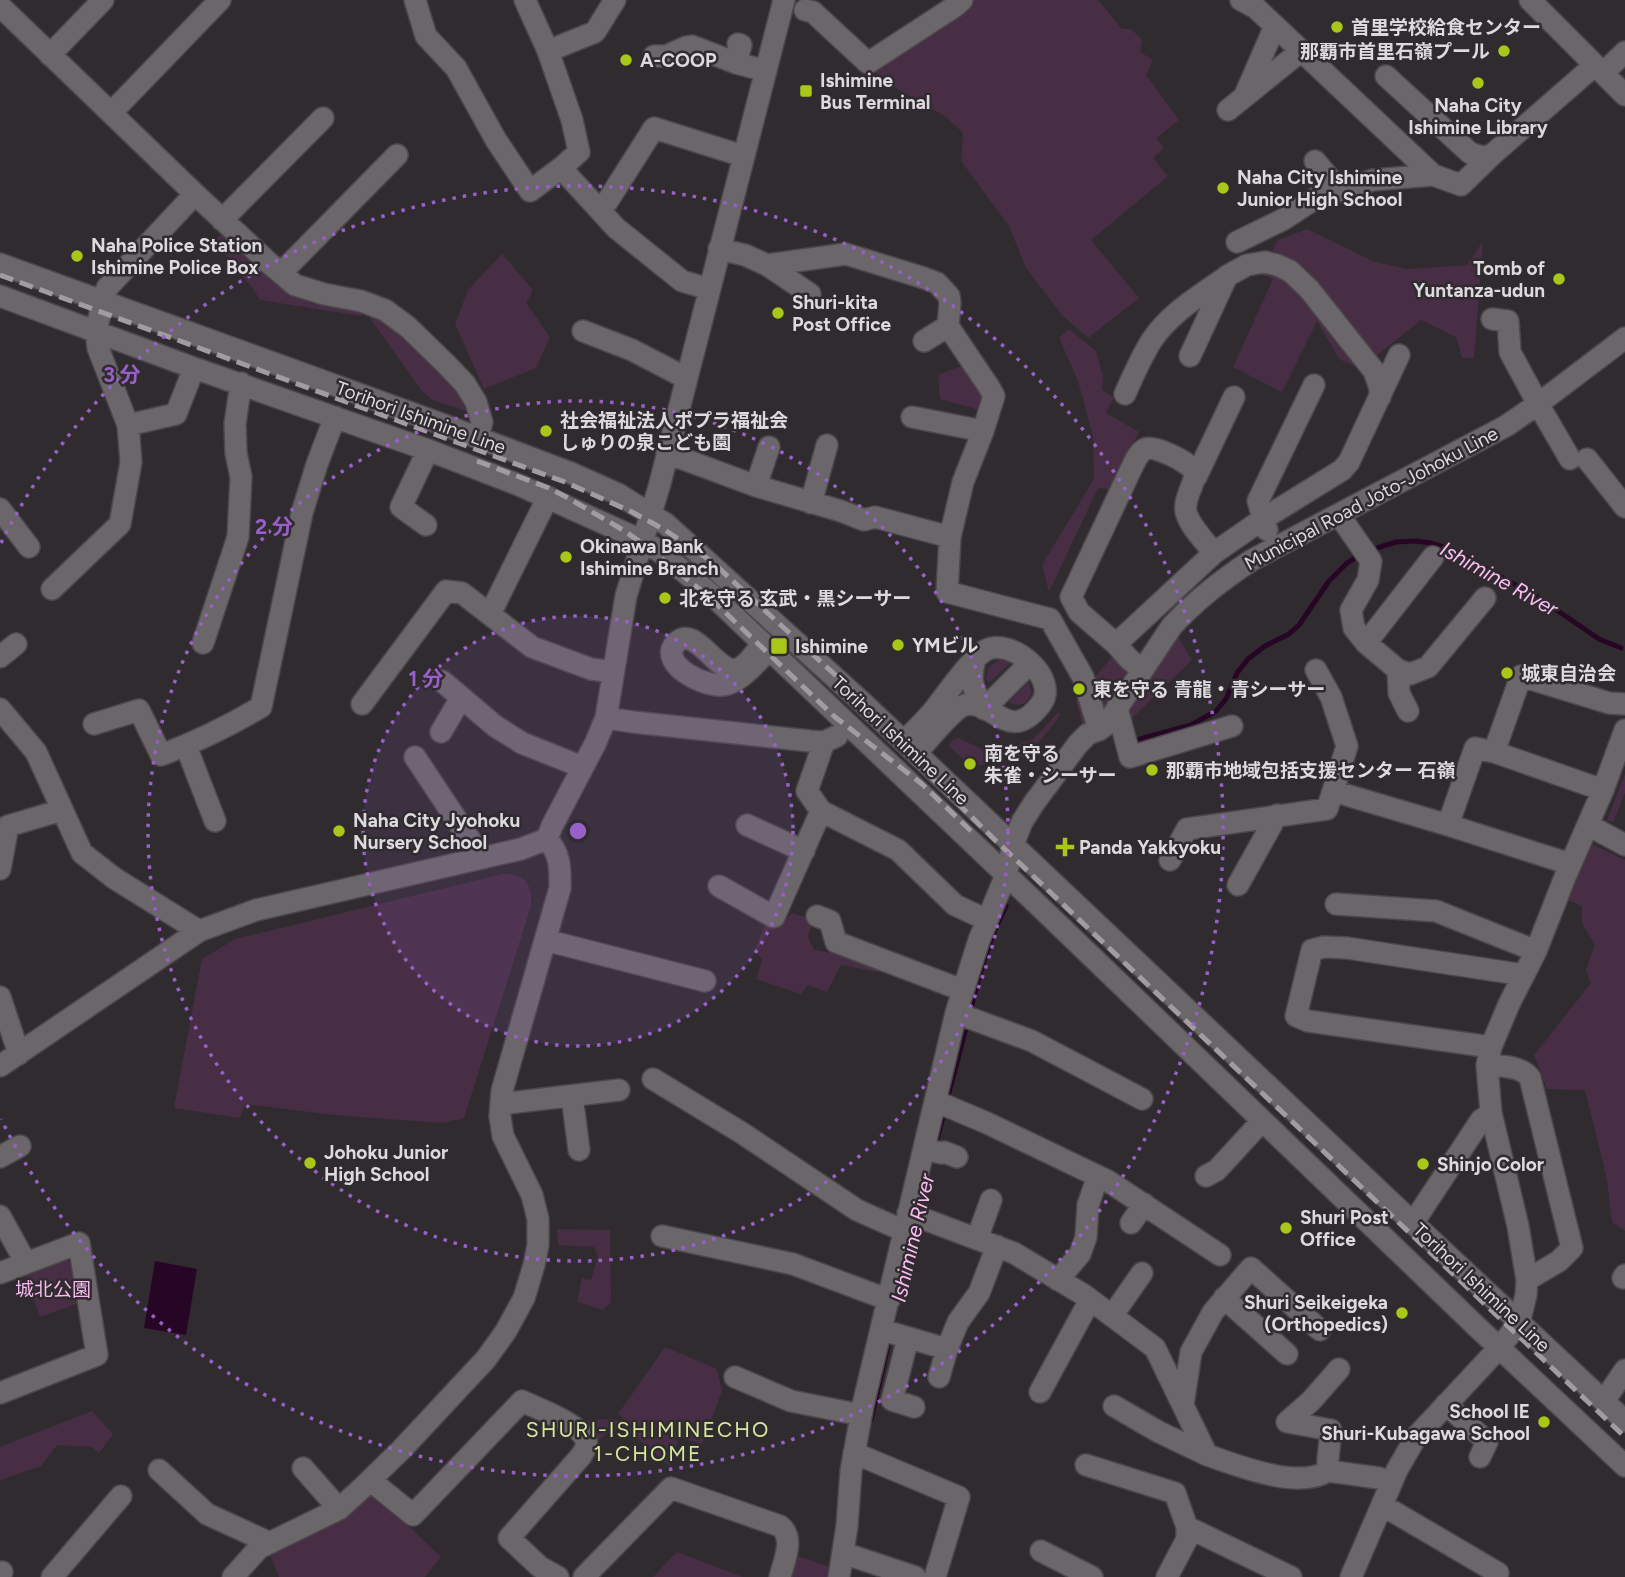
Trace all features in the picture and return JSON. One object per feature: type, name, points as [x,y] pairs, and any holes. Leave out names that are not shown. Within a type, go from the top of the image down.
[{"type":"street","points":[[50,55],[103,0]]},
{"type":"street","points":[[111,113],[220,0]]},
{"type":"street","points":[[415,0],[426,36],[457,68],[496,140],[530,191],[579,152],[572,120],[548,51],[525,0]]},
{"type":"street","points":[[548,51],[595,32],[615,0]]},
{"type":"street","points":[[0,1066],[199,931],[256,910],[521,849],[547,839],[606,718],[626,596],[651,514],[784,0]]},
{"type":"street","points":[[805,10],[813,12],[868,63],[962,0]]},
{"type":"street","points":[[1241,0],[1256,8],[1433,175],[1461,185],[1494,153],[1599,69],[1625,52]]},
{"type":"street","points":[[1530,0],[1625,96]]},
{"type":"street","points":[[0,6],[281,274],[307,290],[361,301],[384,310],[408,327],[471,393],[482,422],[478,437]]},
{"type":"street","points":[[1275,26],[1236,104],[1301,51]]},
{"type":"street","points":[[654,56],[666,56],[692,46],[737,54],[766,72]]},
{"type":"street","points":[[1386,76],[1470,153],[1485,158],[1494,153]]},
{"type":"street","points":[[222,220],[323,118]]},
{"type":"street","points":[[607,202],[654,128],[743,156]]},
{"type":"street","points":[[281,274],[397,156]]},
{"type":"street","points":[[1315,162],[1340,191]]},
{"type":"street","points":[[561,167],[616,228],[682,281],[709,289]]},
{"type":"street","points":[[1237,242],[1284,219],[1317,198],[1373,180],[1433,175]]},
{"type":"street","points":[[62,588],[120,524],[131,462],[128,425],[98,348],[96,331],[107,288],[195,194]]},
{"type":"street","points":[[719,248],[767,265],[810,294]]},
{"type":"street","points":[[767,265],[846,254],[937,283],[949,296],[948,326],[994,396],[963,482],[950,537],[947,592],[1050,619],[1083,677],[1099,730]]},
{"type":"street","points":[[1125,394],[1150,342],[1179,310],[1227,276],[1247,265],[1265,262],[1283,268],[1300,279],[1374,371],[1380,397]]},
{"type":"street","name":"Torihori Ishimine Line","points":[[0,264],[478,437],[610,490],[651,514],[686,540],[910,747],[1625,1421]]},
{"type":"street","points":[[1190,356],[1227,276]]},
{"type":"street","name":"Torihori Ishimine Line","points":[[0,296],[428,450],[548,497],[659,551],[703,587],[1499,1348],[1625,1465]]},
{"type":"street","points":[[1492,319],[1508,321],[1510,352],[1538,404],[1578,459],[1625,507]]},
{"type":"street","points":[[924,341],[948,326]]},
{"type":"street","points":[[583,331],[632,350],[686,378]]},
{"type":"street","name":"Municipal Road Joto-Johoku Line","points":[[839,1577],[845,1553],[854,1454],[861,1415],[889,1300],[938,1152],[944,1104],[964,1016],[962,990],[986,920],[1006,875],[1013,845],[1022,822],[1034,803],[1077,744],[1088,734],[1106,725],[1172,626],[1184,612],[1228,576],[1252,560],[1506,426],[1625,338]]},
{"type":"street","points":[[1116,644],[1214,553],[1342,470],[1349,462],[1399,355]]},
{"type":"street","points":[[128,425],[176,414],[194,368]]},
{"type":"street","points":[[202,643],[238,537],[241,477],[236,453],[235,424],[241,383]]},
{"type":"street","points":[[1274,549],[1258,501],[1314,385]]},
{"type":"street","points":[[1214,553],[1189,518],[1186,509],[1188,494],[1234,397]]},
{"type":"street","points":[[94,724],[139,710],[161,755],[227,727],[261,707],[302,513],[335,417]]},
{"type":"street","points":[[912,417],[983,431]]},
{"type":"street","points":[[811,503],[827,445]]},
{"type":"street","points":[[756,486],[769,447]]},
{"type":"street","points":[[1142,670],[1079,612],[1071,597],[1132,467],[1145,448],[1153,447],[1187,464],[1195,471],[1196,477]]},
{"type":"street","points":[[426,525],[401,507],[428,450]]},
{"type":"street","points":[[667,453],[756,486],[864,520],[875,516],[950,537]]},
{"type":"street","points":[[490,614],[548,497]]},
{"type":"street","points":[[0,509],[29,547]]},
{"type":"street","points":[[1339,514],[1371,561],[1368,580],[1351,610],[1354,628],[1366,643],[1398,670],[1410,674],[1428,667],[1485,598]]},
{"type":"street","points":[[1366,643],[1433,557]]},
{"type":"street","points":[[362,704],[392,677],[446,591],[463,593],[532,647],[591,669],[614,672]]},
{"type":"street","points":[[988,648],[1014,651],[1030,663],[1045,683],[1046,693],[1042,702],[1028,717],[1020,721],[1010,721],[978,706],[966,705],[955,710],[910,747],[931,714],[975,659],[988,648]]},
{"type":"street","points":[[975,659],[971,674],[974,690],[984,709]]},
{"type":"street","points":[[984,709],[1030,663]]},
{"type":"street","points":[[1170,860],[1178,830],[1327,809],[1347,746],[1331,697],[1316,670]]},
{"type":"street","points":[[1398,670],[1399,693],[1408,711]]},
{"type":"street","points":[[1494,752],[1521,676],[1609,703],[1625,704]]},
{"type":"street","points":[[442,681],[495,726],[522,743],[582,767]]},
{"type":"street","points":[[441,732],[461,698]]},
{"type":"street","points":[[1117,708],[1130,757],[1232,726]]},
{"type":"street","points":[[0,709],[36,752],[82,853],[114,878],[199,931]]},
{"type":"street","points":[[606,718],[824,742],[856,732]]},
{"type":"street","points":[[1351,1577],[1392,1482],[1416,1437],[1519,1323],[1527,1295],[1527,1279],[1518,1226],[1491,1113],[1490,1056],[1509,1004],[1536,951],[1603,790],[1625,730]]},
{"type":"street","points":[[824,742],[807,791],[821,811],[898,850],[955,905],[986,920]]},
{"type":"street","points":[[186,746],[215,821]]},
{"type":"street","points":[[1448,825],[1475,748],[1494,752],[1603,790]]},
{"type":"street","points":[[415,757],[482,858]]},
{"type":"street","points":[[1333,791],[1570,864]]},
{"type":"street","points":[[0,869],[8,826],[62,810]]},
{"type":"street","points":[[719,886],[774,917],[821,811]]},
{"type":"street","points":[[1238,885],[1277,815]]},
{"type":"street","points":[[747,825],[804,851]]},
{"type":"street","points":[[1588,825],[1625,845]]},
{"type":"street","points":[[233,1577],[258,1548],[339,1508],[370,1480],[486,1359],[506,1331],[524,1298],[538,1245],[538,1219],[532,1195],[503,1136],[500,1116],[502,1091],[560,888],[560,866],[556,849],[547,839]]},
{"type":"street","points":[[1336,904],[1436,911],[1536,951]]},
{"type":"street","points":[[817,916],[830,921],[836,942],[962,990]]},
{"type":"street","points":[[545,940],[705,981]]},
{"type":"street","points":[[1524,975],[1347,948],[1324,947],[1312,950],[1296,1016],[1490,1056],[1503,1066],[1527,1073],[1572,1248],[1559,1261],[1527,1279]]},
{"type":"street","points":[[0,997],[19,1054]]},
{"type":"street","points":[[964,1016],[1032,1041],[1110,1091],[1142,1099]]},
{"type":"street","points":[[653,1079],[742,1133],[857,1210],[914,1220],[1014,1253],[1090,1300],[1155,1348],[1207,1455]]},
{"type":"street","points":[[501,1104],[619,1090]]},
{"type":"street","points":[[572,1096],[579,1150]]},
{"type":"street","points":[[944,1104],[1054,1166],[1098,1176],[1220,1255]]},
{"type":"street","points":[[1413,1223],[1481,1120],[1491,1113]]},
{"type":"street","points":[[1206,1177],[1217,1170],[1262,1121]]},
{"type":"street","points":[[0,1157],[20,1146]]},
{"type":"street","points":[[1059,1280],[1080,1254],[1086,1237],[1088,1205],[1098,1176]]},
{"type":"street","points":[[977,1239],[991,1200]]},
{"type":"street","points":[[1131,1223],[1144,1204]]},
{"type":"street","points":[[0,1216],[26,1263]]},
{"type":"street","points":[[662,1236],[793,1264],[889,1300]]},
{"type":"street","points":[[0,1273],[79,1243],[97,1355],[0,1393]]},
{"type":"street","points":[[939,1377],[938,1346],[979,1293],[997,1247]]},
{"type":"street","points":[[1183,1405],[1191,1352],[1213,1312],[1251,1268],[1320,1330]]},
{"type":"street","points":[[1112,1316],[1142,1273]]},
{"type":"street","points":[[1224,1298],[1287,1354]]},
{"type":"street","points":[[1040,1392],[1090,1300]]},
{"type":"street","points":[[882,1331],[938,1346]]},
{"type":"street","points":[[907,1337],[892,1400],[914,1407]]},
{"type":"street","points":[[1328,1471],[1331,1430],[1282,1426],[1311,1401],[1339,1369]]},
{"type":"street","points":[[1604,1401],[1625,1370]]},
{"type":"street","points":[[734,1377],[791,1401],[861,1415]]},
{"type":"street","points":[[370,1480],[413,1516],[522,1401],[569,1424],[580,1432],[586,1441],[582,1456],[509,1538],[540,1567],[558,1577]]},
{"type":"street","points":[[1446,1404],[1487,1442],[1480,1457]]},
{"type":"street","points":[[1114,1406],[1207,1455],[1257,1472],[1296,1478],[1320,1476],[1328,1471],[1392,1482]]},
{"type":"street","points":[[854,1454],[959,1497],[935,1577]]},
{"type":"street","points":[[1086,1465],[1175,1493],[1187,1527],[1187,1539],[1167,1577]]},
{"type":"street","points":[[303,1468],[339,1508]]},
{"type":"street","points":[[159,1470],[207,1514],[270,1543]]},
{"type":"street","points":[[584,1577],[671,1488],[785,1530],[789,1540],[780,1577]]},
{"type":"street","points":[[52,1577],[121,1496]]},
{"type":"street","points":[[1382,1507],[1498,1573]]},
{"type":"street","points":[[1187,1527],[1292,1577]]},
{"type":"street","points":[[1041,1551],[1091,1577]]},
{"type":"street","points":[[845,1553],[915,1577]]},
{"type":"green space","points":[[973,0],[1098,0],[1122,29],[1131,29],[1142,40],[1140,52],[1153,60],[1146,75],[1179,120],[1156,138],[1164,148],[1153,158],[1168,176],[1091,240],[1139,298],[1088,338],[1062,315],[1026,268],[1009,226],[961,161],[963,133],[946,117],[884,81],[873,70],[956,16]]},
{"type":"green space","points":[[1307,229],[1375,262],[1407,269],[1467,265],[1483,241],[1474,358],[1462,358],[1456,337],[1421,320],[1360,369],[1339,359],[1317,321],[1282,392],[1233,367],[1273,279],[1261,274],[1278,240]]},
{"type":"green space","points":[[224,231],[288,289],[312,304],[361,311],[361,316],[260,300],[252,287],[231,265],[217,238]]},
{"type":"green space","points":[[502,254],[533,290],[526,303],[550,337],[536,368],[484,389],[455,324],[468,290]]},
{"type":"green space","points":[[367,314],[392,326],[455,386],[470,412],[432,400],[422,391]]},
{"type":"green space","points":[[1069,329],[1096,351],[1103,376],[1102,390],[1114,397],[1106,413],[1139,432],[1109,489],[1098,488],[1049,592],[1042,565],[1094,479],[1093,436],[1078,381],[1059,338]]},
{"type":"green space","points":[[966,364],[987,397],[980,410],[940,399],[938,375]]},
{"type":"green space","points":[[1178,636],[1192,660],[1129,721],[1128,708]]},
{"type":"green space","points":[[1115,653],[1126,667],[1129,676],[1104,716],[1082,724],[1076,700]]},
{"type":"green space","points":[[998,660],[1010,663],[989,683],[986,679],[988,668]]},
{"type":"green space","points":[[1029,682],[1032,692],[1026,702],[1016,705],[1009,702]]},
{"type":"green space","points":[[1058,713],[1061,714],[1033,749],[1012,760],[1016,745],[1033,739]]},
{"type":"green space","points":[[959,738],[1004,763],[970,766],[950,747],[949,744],[954,739]]},
{"type":"green space","points":[[1625,774],[1625,793],[1613,822],[1607,820]]},
{"type":"green space","points":[[1591,844],[1625,860],[1625,1231],[1612,1222],[1607,1180],[1585,1090],[1547,1089],[1534,1055],[1591,983],[1586,970],[1595,945],[1582,923],[1582,906],[1568,900]]},
{"type":"green space","points":[[503,874],[517,876],[526,882],[531,892],[531,906],[464,1118],[443,1123],[334,1115],[245,1104],[240,1118],[174,1108],[202,959],[235,939]]},
{"type":"green space","points":[[792,913],[813,919],[808,937],[814,950],[850,956],[881,967],[878,972],[841,965],[827,992],[808,985],[801,994],[756,979],[762,960],[755,950],[766,923],[779,926]]},
{"type":"green space","points":[[557,1229],[610,1230],[611,1302],[603,1310],[577,1302],[582,1278],[591,1280],[598,1256],[594,1247],[558,1245]]},
{"type":"green space","name":"城北公園","points":[[66,1260],[73,1264],[79,1303],[40,1317],[25,1275]]},
{"type":"green space","points":[[665,1347],[717,1369],[722,1391],[702,1444],[676,1437],[675,1440],[678,1441],[669,1466],[628,1430],[610,1430],[599,1440],[574,1418],[613,1419],[629,1424],[618,1414]]},
{"type":"green space","points":[[92,1411],[113,1434],[99,1453],[92,1447],[57,1445],[41,1466],[0,1480],[0,1447]]},
{"type":"green space","points":[[370,1495],[377,1496],[441,1557],[425,1577],[279,1577],[268,1550]]},
{"type":"green space","points":[[677,1552],[743,1577],[653,1577]]},
{"type":"green space","points":[[794,1555],[830,1567],[827,1577],[788,1577]]},
{"type":"shaded area","points":[[155,1261],[197,1269],[186,1335],[144,1328]]},
{"type":"waterway","name":"Ishimine River","points":[[1371,550],[1396,542],[1416,541],[1453,550],[1539,598],[1599,639],[1621,648]]},
{"type":"waterway","name":"Ishimine River","points":[[1129,742],[1191,725],[1216,711],[1226,699],[1237,673],[1248,659],[1299,625],[1329,581],[1347,563],[1362,554]]},
{"type":"waterway","name":"Ishimine River","points":[[970,1012],[981,971],[1006,906]]},
{"type":"waterway","name":"Ishimine River","points":[[947,1100],[968,1021]]},
{"type":"waterway","name":"Ishimine River","points":[[935,1147],[945,1109]]},
{"type":"waterway","name":"Ishimine River","points":[[871,1420],[890,1337]]},
{"type":"railway","points":[[0,275],[565,482],[632,512],[711,561],[856,694],[931,777],[993,838],[1625,1437]]},
{"type":"railway","points":[[477,461],[549,488],[646,546],[708,596],[835,717],[922,784],[971,831]]},
{"type":"place","name":"首里学校給食センター","points":[[1337,27]]},
{"type":"place","name":"那覇市首里石嶺プール","points":[[1504,51]]},
{"type":"place","name":"A-COOP","points":[[626,60]]},
{"type":"place","name":"Naha City Ishimine Library","points":[[1478,83]]},
{"type":"place","name":"Ishimine Bus Terminal","points":[[806,91]]},
{"type":"place","name":"Naha City Ishimine Junior High School","points":[[1223,188]]},
{"type":"place","name":"Naha Police Station Ishimine Police Box","points":[[77,256]]},
{"type":"place","name":"Tomb of Yuntanza-udun","points":[[1559,279]]},
{"type":"place","name":"Shuri-kita Post Office","points":[[778,313]]},
{"type":"place","name":"社会福祉法人ポプラ福祉会 しゅりの泉こども園","points":[[546,431]]},
{"type":"place","name":"Okinawa Bank Ishimine Branch","points":[[566,557]]},
{"type":"place","name":"北を守る 玄武・黒シーサー","points":[[665,598]]},
{"type":"place","name":"YMビル","points":[[898,645]]},
{"type":"place","name":"Ishimine","points":[[779,646]]},
{"type":"place","name":"城東自治会","points":[[1507,673]]},
{"type":"place","name":"東を守る 青龍・青シーサー","points":[[1079,689]]},
{"type":"place","name":"南を守る 朱雀・シーサー","points":[[970,764]]},
{"type":"place","name":"那覇市地域包括支援センター 石嶺","points":[[1152,770]]},
{"type":"place","name":"Naha City Jyohoku Nursery School","points":[[339,831]]},
{"type":"place","name":"Panda Yakkyoku","points":[[1065,847]]},
{"type":"place","name":"Johoku Junior High School","points":[[310,1163]]},
{"type":"place","name":"Shinjo Color","points":[[1423,1164]]},
{"type":"place","name":"Shuri Post Office","points":[[1286,1228]]},
{"type":"place","name":"Shuri Seikeigeka (Orthopedics)","points":[[1402,1313]]},
{"type":"place","name":"School IE Shuri-Kubagawa School","points":[[1544,1422]]},
{"type":"district","name":"SHURI-ISHIMINECHO 1-CHOME","points":[[648,1442]]}]
